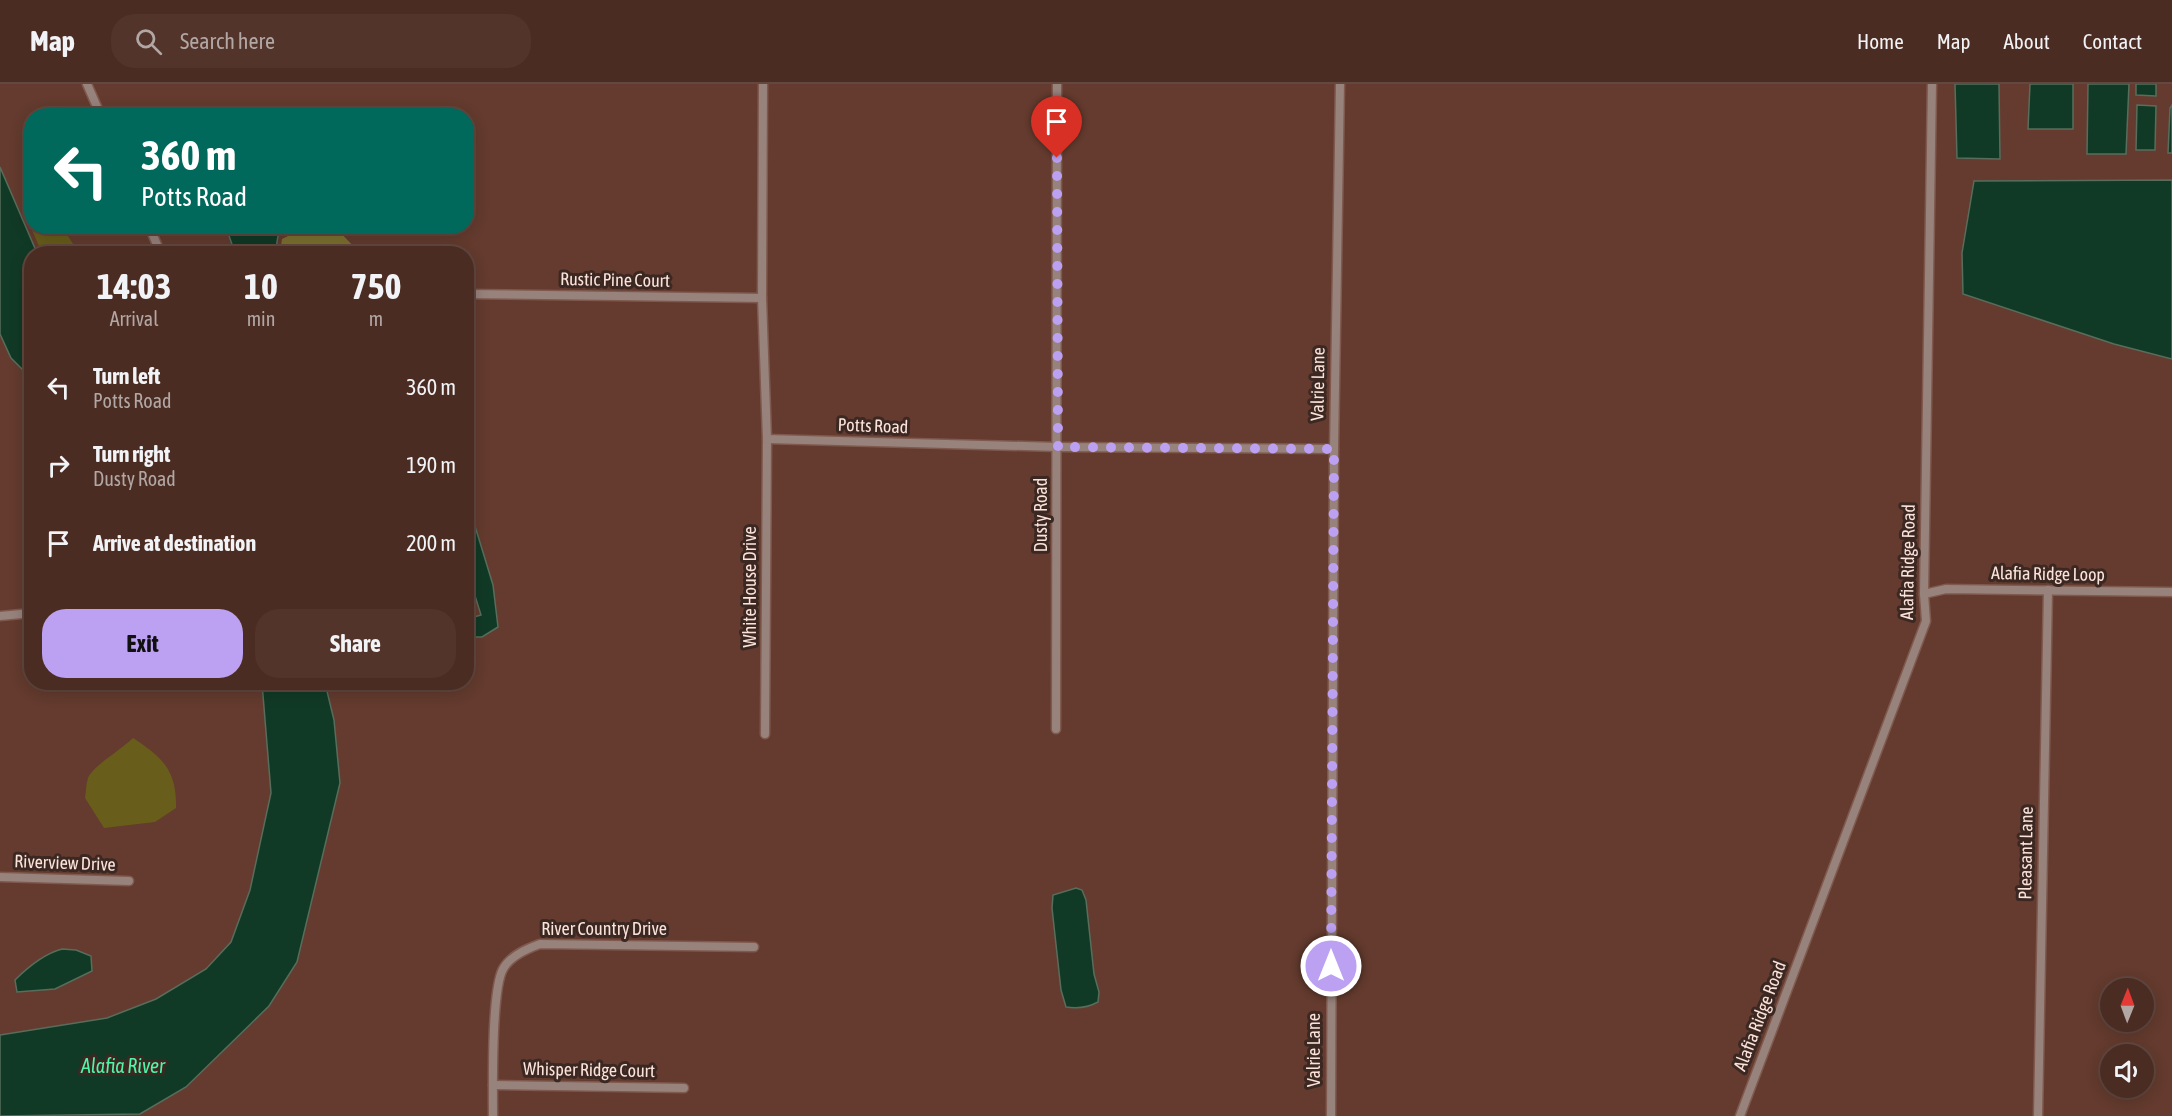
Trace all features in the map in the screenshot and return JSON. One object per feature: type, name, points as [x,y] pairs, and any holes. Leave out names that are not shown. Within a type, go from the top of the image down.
[{"type":"street","points":[[87,84],[98,108]]},
{"type":"street","points":[[763,84],[762,298],[767,439]]},
{"type":"street","name":"Dusty Road","points":[[1056,729],[1057,84]]},
{"type":"street","name":"Valrie Lane","points":[[1330,1116],[1334,449],[1340,84]]},
{"type":"street","name":"Alafia Ridge Road","points":[[1740,1116],[1926,621],[1923,594],[1932,84]]},
{"type":"street","name":"Rustic Pine Court","points":[[474,294],[762,298]]},
{"type":"street","name":"Potts Road","points":[[767,439],[1058,447],[1334,449]]},
{"type":"street","name":"White House Drive","points":[[765,734],[767,439]]},
{"type":"street","name":"Alafia Ridge Loop","points":[[1923,594],[1946,589],[2172,592]]},
{"type":"street","name":"Pleasant Lane","points":[[2038,1116],[2048,590]]},
{"type":"street","points":[[0,616],[24,614]]},
{"type":"street","name":"Riverview Drive","points":[[0,877],[129,881]]},
{"type":"street","name":"River Country Drive","points":[[493,1116],[496,998],[502,969],[521,950],[540,944],[754,947]]},
{"type":"street","name":"Whisper Ridge Court","points":[[493,1085],[684,1088]]},
{"type":"shaded area","points":[[34,234],[67,234],[74,246],[39,246]]},
{"type":"shaded area","points":[[292,234],[342,234],[353,246],[281,246],[282,239]]},
{"type":"shaded area","points":[[133,738],[160,758],[166,766],[174,784],[176,808],[155,822],[104,828],[85,798],[88,778],[96,768]]},
{"type":"water","points":[[1955,84],[1999,84],[2000,159],[1957,158]]},
{"type":"water","points":[[2030,84],[2073,84],[2073,129],[2028,129]]},
{"type":"water","points":[[2088,84],[2129,84],[2126,154],[2087,154]]},
{"type":"water","points":[[2136,84],[2156,84],[2156,96],[2136,95]]},
{"type":"water","points":[[2137,105],[2156,106],[2155,150],[2136,150]]},
{"type":"water","points":[[2172,105],[2172,153],[2168,153],[2170,108]]},
{"type":"water","points":[[0,167],[24,223],[24,234],[29,234],[34,246],[24,246],[24,371],[11,358],[0,334]]},
{"type":"water","points":[[2172,180],[2172,359],[2114,344],[1963,294],[1962,253],[1974,181]]},
{"type":"water","points":[[229,234],[281,234],[278,236],[276,246],[233,246]]},
{"type":"water","points":[[474,523],[493,585],[498,627],[482,637],[474,637],[474,617],[481,615],[474,592]]},
{"type":"water","name":"Alafia River","points":[[263,690],[327,690],[334,720],[340,783],[297,962],[269,1006],[186,1087],[140,1114],[0,1116],[0,1035],[107,1018],[156,999],[206,969],[231,942],[250,890],[271,793]]},
{"type":"water","points":[[1076,888],[1082,890],[1086,900],[1094,974],[1099,992],[1098,1002],[1086,1007],[1075,1008],[1066,1007],[1061,990],[1052,908],[1053,895]]},
{"type":"water","points":[[62,949],[76,950],[91,956],[92,971],[55,989],[17,992],[15,980],[20,975],[42,958]]},
{"type":"route","points":[[1057,158],[1058,447],[1334,449],[1331,966]]}]
